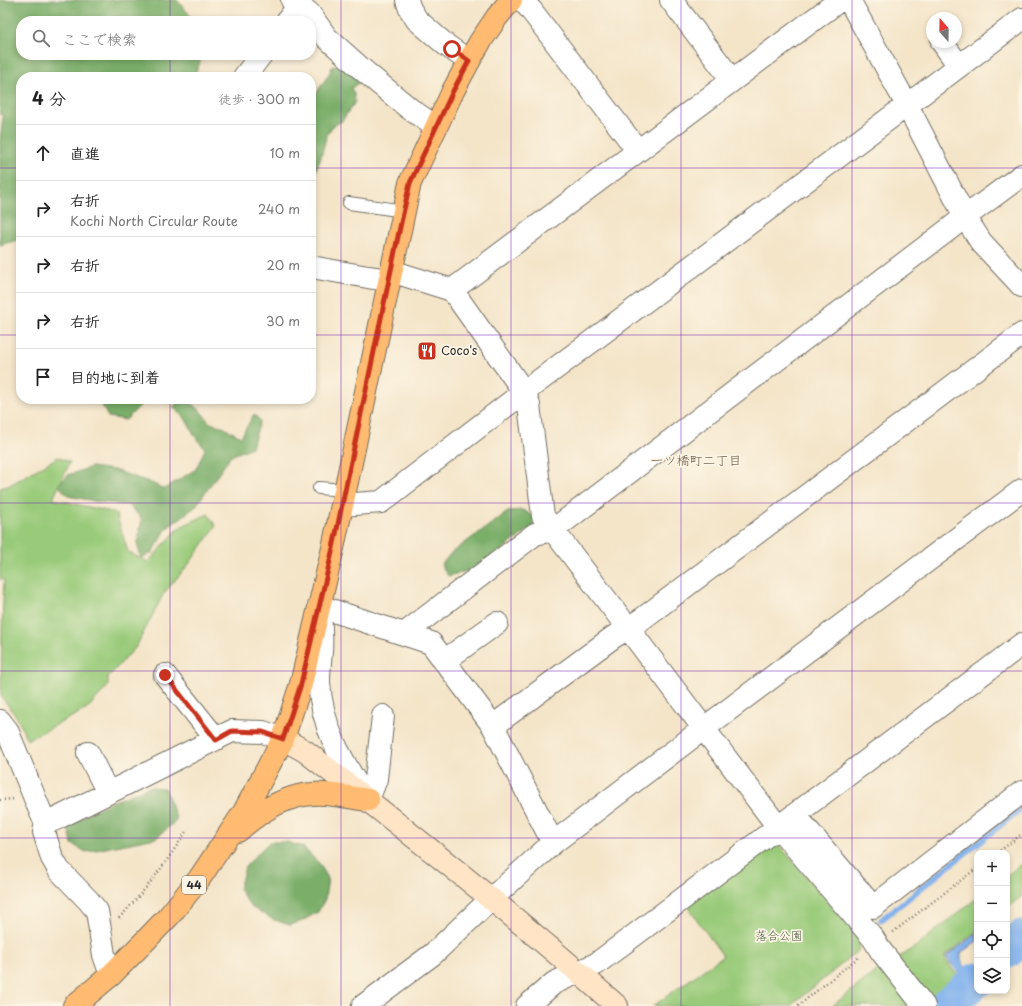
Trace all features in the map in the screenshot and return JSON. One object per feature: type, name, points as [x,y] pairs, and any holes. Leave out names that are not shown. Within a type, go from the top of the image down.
[{"type":"main road","name":"44","points":[[74,1006],[111,974],[169,916],[199,879],[244,812],[283,739],[301,684],[333,548],[410,183],[453,91],[469,61],[493,23],[511,0]]},
{"type":"main road","points":[[221,846],[267,808],[294,796],[313,793],[368,800]]},
{"type":"street","points":[[407,0],[410,9],[417,20],[446,45],[469,61]]},
{"type":"street","points":[[522,0],[638,151]]},
{"type":"street","points":[[671,0],[732,80]]},
{"type":"street","points":[[452,290],[840,0]]},
{"type":"street","points":[[849,0],[965,217],[981,242],[1022,286]]},
{"type":"street","points":[[293,9],[309,13],[311,16]]},
{"type":"street","points":[[343,498],[382,502],[524,392],[1022,19]]},
{"type":"street","points":[[316,23],[327,38],[364,72],[410,110],[436,127]]},
{"type":"street","points":[[946,48],[959,66]]},
{"type":"street","points":[[248,72],[257,60]]},
{"type":"street","points":[[404,634],[535,534],[553,530],[965,217],[1022,176]]},
{"type":"street","points":[[316,268],[368,277],[390,275],[452,290],[524,392],[529,405],[543,516],[703,729],[786,821],[873,907],[1022,792]]},
{"type":"street","points":[[493,726],[612,638],[642,619],[1022,334]]},
{"type":"street","points":[[377,1002],[433,954],[553,843],[1022,490]]},
{"type":"street","points":[[368,800],[340,756],[326,723],[319,680],[321,636],[319,606],[431,643],[493,726],[553,843]]},
{"type":"street","points":[[444,661],[497,623]]},
{"type":"street","points":[[527,1006],[554,983],[596,964],[1022,644]]},
{"type":"street","points":[[165,675],[216,740]]},
{"type":"street","points":[[368,800],[376,779],[383,716]]},
{"type":"street","points":[[0,720],[7,730],[46,823],[44,832],[52,858],[59,870],[97,911],[104,955],[111,974]]},
{"type":"street","points":[[46,823],[232,731],[263,732],[283,739],[305,751],[471,882],[579,972],[617,1006]]},
{"type":"street","points":[[88,753],[108,793]]},
{"type":"street","points":[[786,821],[873,938],[876,948],[924,1006]]},
{"type":"lane","points":[[348,203],[404,211]]},
{"type":"lane","points":[[319,488],[343,498]]},
{"type":"path","points":[[117,920],[136,901],[158,873],[171,856],[187,830]]},
{"type":"path","points":[[1001,850],[1022,834]]},
{"type":"path","points":[[798,1006],[876,948],[974,870]]},
{"type":"green space","points":[[0,0],[177,0],[191,16],[16,16],[16,60],[201,60],[196,72],[16,72],[16,240],[0,245],[0,141],[3,116],[0,114]]},
{"type":"green space","points":[[337,65],[349,69],[361,80],[351,88],[354,94],[355,102],[342,121],[333,126],[327,134],[316,170],[316,94],[332,67]]},
{"type":"green space","points":[[102,404],[140,404],[126,420],[108,417]]},
{"type":"green space","points":[[176,404],[191,404],[198,408],[210,423],[221,426],[241,437],[254,414],[260,421],[252,447],[231,456],[195,507],[167,528],[152,553],[141,558],[137,544],[142,519],[128,505],[99,502],[68,496],[58,485],[68,475],[91,467],[114,470],[149,482],[164,489],[196,469],[205,449],[195,436],[186,420],[173,407]]},
{"type":"green space","points":[[58,457],[70,462],[53,499],[116,513],[128,552],[148,562],[180,527],[208,514],[216,526],[189,564],[164,593],[136,647],[108,677],[108,686],[87,709],[27,740],[18,719],[1,696],[4,580],[0,579],[0,488],[8,486]]},
{"type":"green space","points":[[523,510],[533,516],[535,525],[478,568],[448,576],[441,565],[451,553],[509,511]]},
{"type":"green space","points":[[148,787],[165,788],[177,820],[156,838],[86,852],[72,844],[68,826],[89,813]]},
{"type":"green space","points":[[269,842],[287,842],[303,847],[319,863],[328,878],[325,899],[318,912],[300,922],[290,925],[274,920],[251,907],[239,889],[245,867]]},
{"type":"green space","name":"落合公園","points":[[770,845],[779,845],[861,940],[858,951],[790,1006],[653,1006],[723,956],[687,906]]},
{"type":"green space","points":[[1022,864],[1022,896],[1010,906],[1010,886],[1010,873]]},
{"type":"green space","points":[[974,900],[974,933],[944,957],[964,985],[937,1006],[832,1006],[879,969],[911,950]]},
{"type":"water","points":[[974,935],[974,943],[961,953],[961,960],[970,975],[966,983],[946,957]]},
{"type":"waterway","points":[[881,920],[1022,808]]},
{"type":"waterway","points":[[1010,948],[1022,937]]},
{"type":"waterway","points":[[946,1006],[974,983]]},
{"type":"place","name":"Coco's","points":[[427,351]]},
{"type":"district","name":"一ツ橋町二丁目","points":[[696,460]]},
{"type":"route","points":[[165,675],[216,740],[232,731],[263,732],[283,739],[301,684],[333,548],[410,183],[453,91],[469,61],[452,49]]}]
